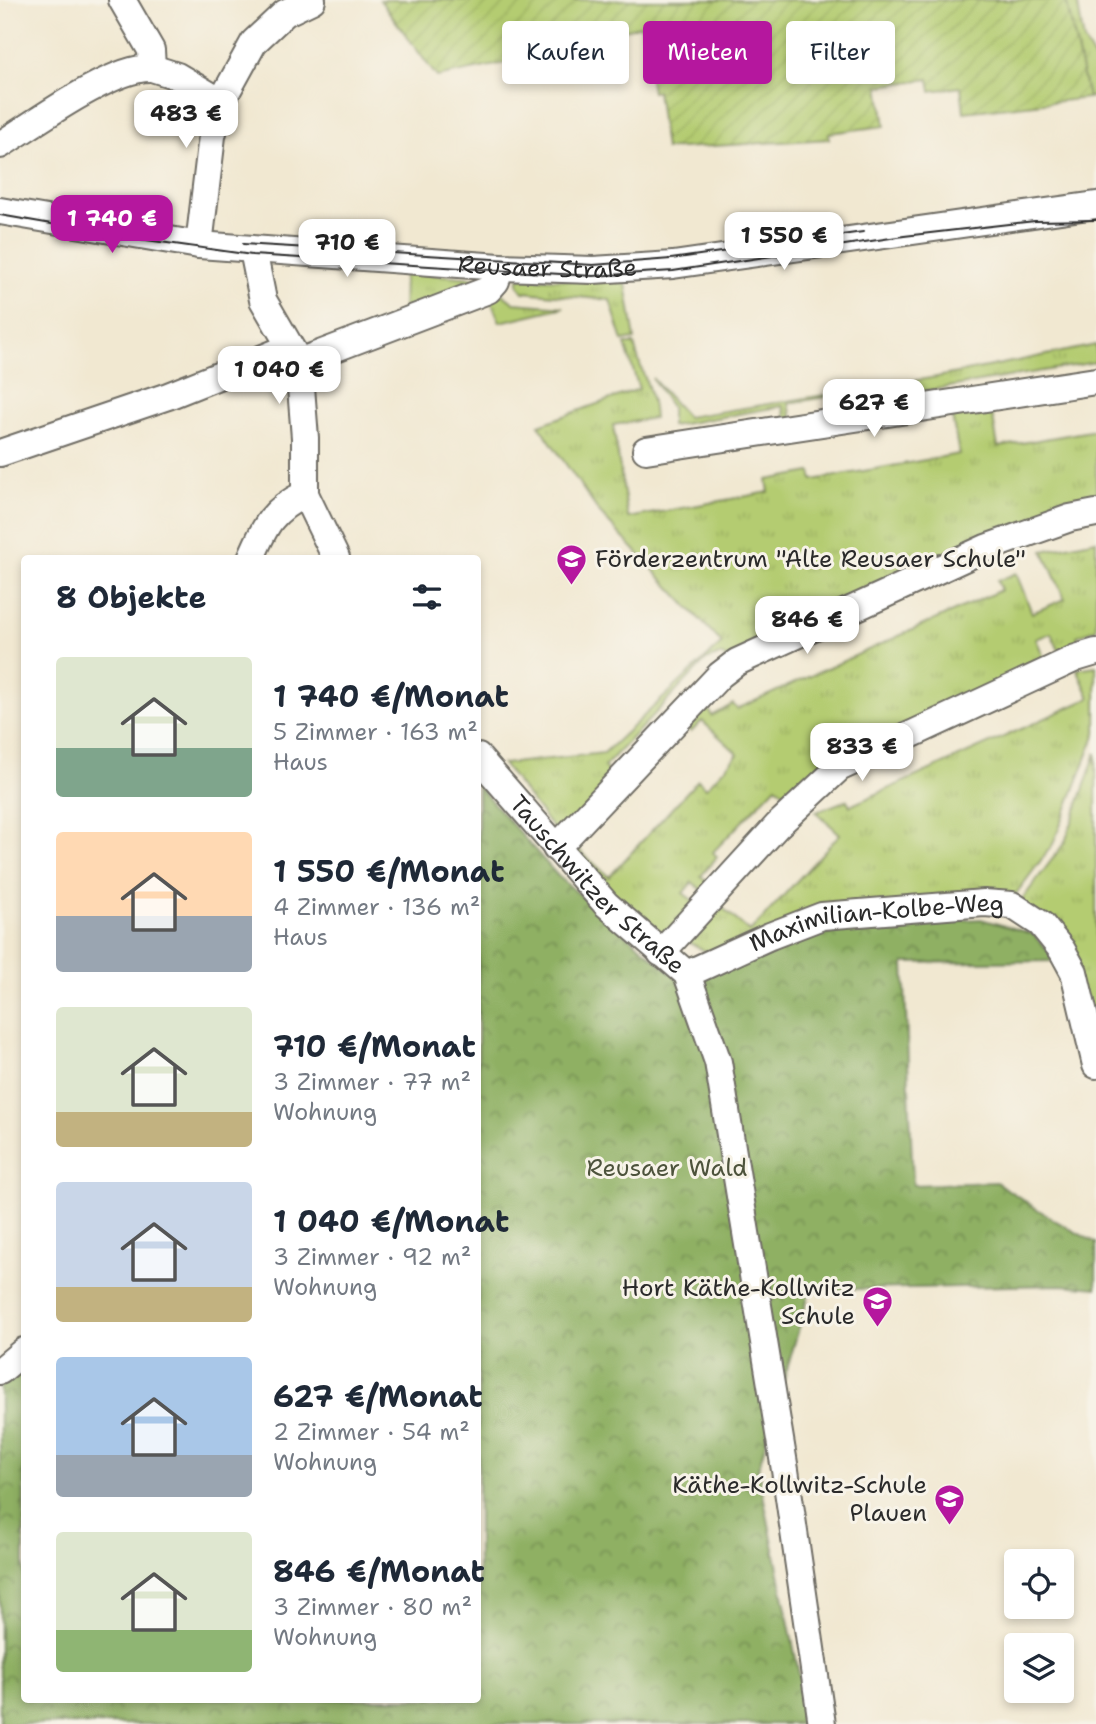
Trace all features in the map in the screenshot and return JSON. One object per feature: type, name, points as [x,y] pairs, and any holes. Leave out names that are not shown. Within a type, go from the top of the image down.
[{"type":"street","points":[[122,0],[151,50],[152,68]]},
{"type":"street","points":[[199,245],[212,136],[221,102],[254,42],[285,13],[312,0]]},
{"type":"street","points":[[0,145],[85,93],[139,68],[152,68],[177,76],[221,102]]},
{"type":"street","name":"Reusaer Straße","points":[[0,211],[199,245],[500,267],[593,270],[673,265],[1096,205]]},
{"type":"street","points":[[253,250],[263,300],[293,355],[305,438],[305,494],[335,555]]},
{"type":"street","points":[[0,453],[479,294],[496,281],[500,267]]},
{"type":"street","points":[[646,450],[1096,381]]},
{"type":"street","points":[[252,555],[265,524],[283,505],[305,494]]},
{"type":"street","points":[[556,848],[720,675],[737,662],[986,548],[1070,518],[1096,513]]},
{"type":"street","points":[[661,953],[777,826],[839,768],[1076,658],[1096,652]]},
{"type":"street","name":"Tauschwitzer Straße","points":[[481,760],[606,904],[687,974],[718,1062],[726,1099],[822,1724]]},
{"type":"street","name":"Maximilian-Kolbe-Weg","points":[[687,974],[770,936],[822,916],[984,903],[1012,905],[1041,923],[1062,950],[1074,972],[1096,1065]]},
{"type":"street","points":[[0,1371],[21,1354]]},
{"type":"green space","points":[[380,0],[1066,0],[1088,98],[964,112],[961,87],[931,91],[929,79],[895,84],[895,21],[786,21],[786,84],[893,84],[879,86],[885,126],[829,133],[829,139],[665,149],[657,91],[652,92],[651,84],[772,84],[772,21],[643,21],[643,37],[641,25],[629,29],[629,21],[502,21],[502,64],[437,77]]},
{"type":"green space","points":[[1066,0],[1077,0],[1084,41],[1096,61],[1096,96],[1088,98]]},
{"type":"green space","points":[[404,272],[483,279],[403,319]]},
{"type":"green space","points":[[518,278],[616,281],[626,284],[635,339],[623,341],[610,300],[523,292],[518,285]]},
{"type":"green space","points":[[497,290],[514,303],[564,307],[500,322],[490,298]]},
{"type":"green space","points":[[625,344],[634,344],[651,397],[654,418],[613,425],[628,518],[769,492],[767,480],[811,472],[813,480],[959,454],[951,411],[991,406],[998,447],[1096,430],[1096,507],[952,550],[764,631],[764,639],[729,659],[720,655],[706,660],[604,767],[615,778],[567,828],[554,830],[503,764],[604,753],[722,643],[599,512],[539,425],[639,389]]},
{"type":"green space","points":[[1096,345],[1096,362],[901,395],[899,385],[789,403],[792,419],[786,420],[783,406],[671,426],[671,407],[652,378],[687,417],[937,377]]},
{"type":"green space","points":[[1096,540],[1096,629],[1077,636],[1081,646],[1061,655],[1051,633],[1036,639],[1046,662],[828,759],[784,793],[776,786],[713,852],[717,857],[701,876],[713,887],[703,891],[692,882],[683,893],[699,905],[662,935],[600,885],[571,847],[575,839],[580,844],[577,848],[609,877],[698,780],[706,788],[738,754],[702,721],[691,732],[688,729],[689,722],[708,709],[712,716],[733,704],[737,709],[1001,590],[997,581],[1016,573],[1032,613],[1065,599],[1043,551]]},
{"type":"green space","points":[[1096,666],[1096,733],[1053,844],[1015,895],[979,896],[707,952],[688,942],[716,902],[750,932],[840,834],[816,812],[847,800],[850,806],[1090,698],[1077,669]]},
{"type":"green space","points":[[1096,753],[1096,1025],[1021,901],[1065,842]]},
{"type":"green space","name":"Reusaer Wald","points":[[481,789],[558,876],[682,982],[781,943],[851,927],[981,919],[1033,934],[1058,961],[904,963],[913,1185],[996,1182],[1054,1220],[1096,1243],[1096,1288],[1061,1285],[810,1290],[758,1469],[809,1724],[0,1724],[0,1374],[21,1356],[21,1703],[481,1703]]},
{"type":"tram line","points":[[0,215],[252,255],[593,276],[673,271],[904,236],[1035,221],[1096,220]]},
{"type":"tram line","points":[[243,244],[593,265],[671,259],[863,232]]},
{"type":"place","name":"Förderzentrum \"Alte Reusaer Schule\"","points":[[572,586]]},
{"type":"place","name":"Hort Käthe-Kollwitz Schule","points":[[878,1329]]},
{"type":"place","name":"Käthe-Kollwitz-Schule Plauen","points":[[950,1526]]}]
